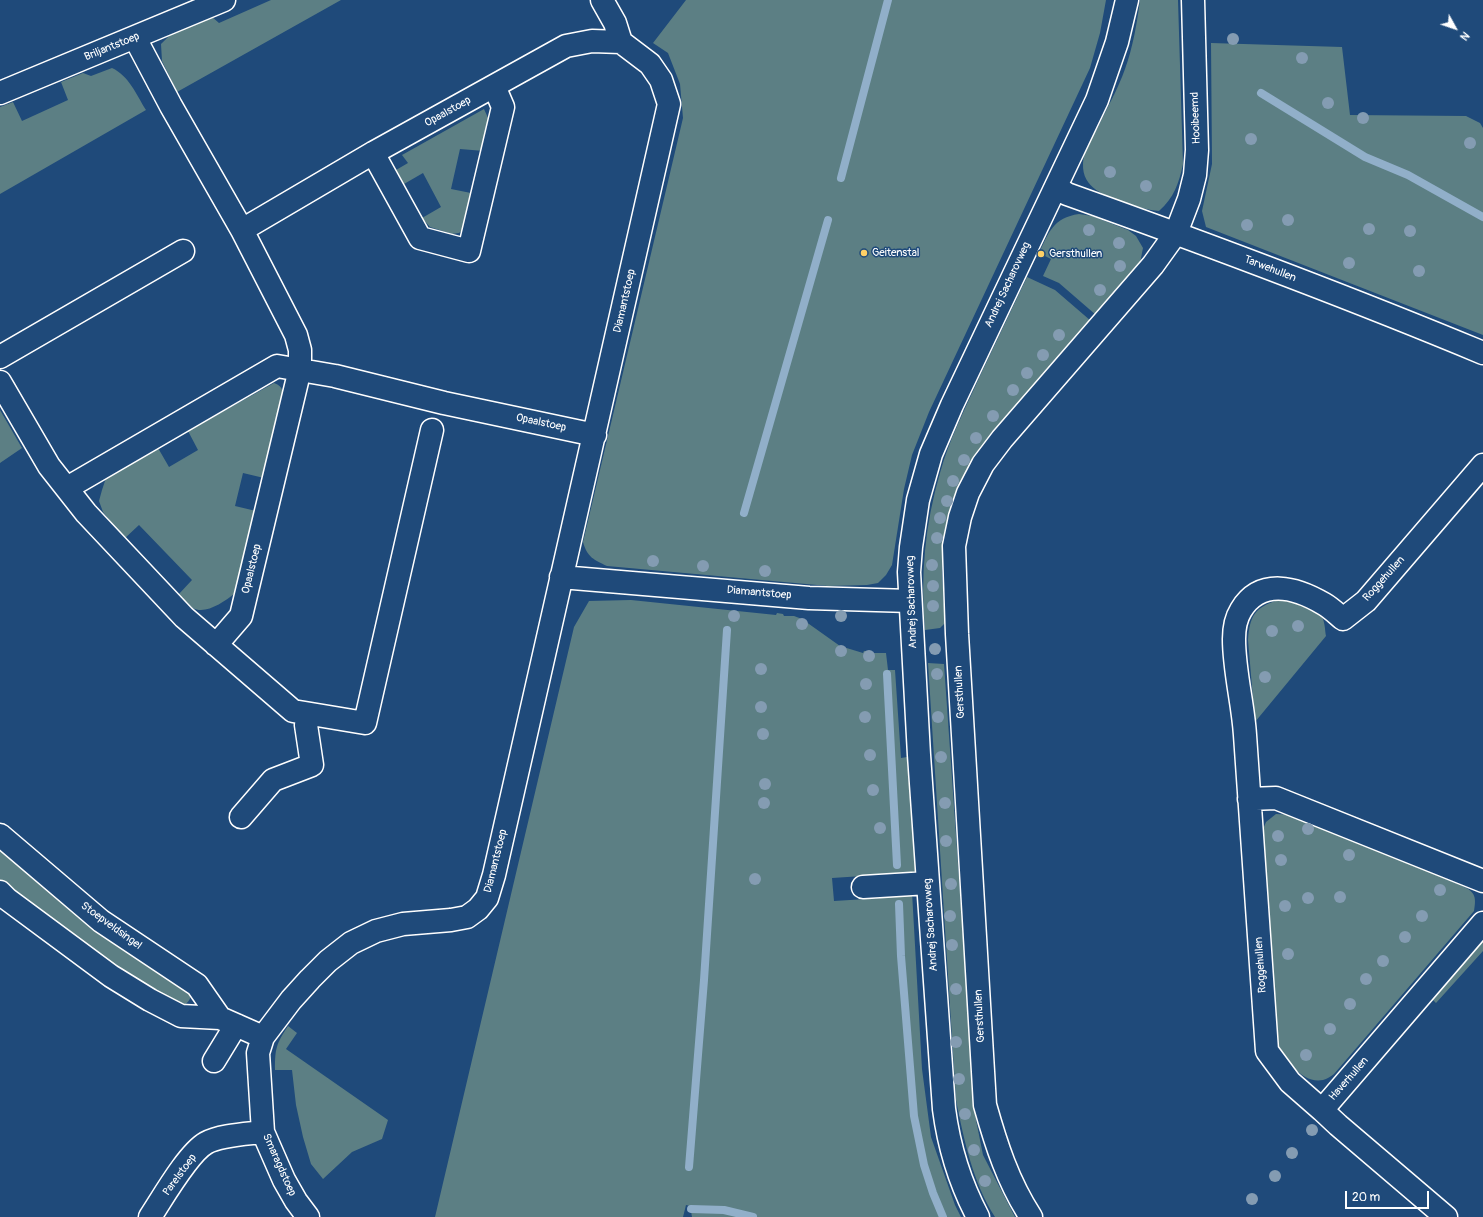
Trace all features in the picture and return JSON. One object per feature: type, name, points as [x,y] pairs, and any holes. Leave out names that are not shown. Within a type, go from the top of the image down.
[{"type":"street","name":"Briljantstoep","points":[[0,93],[224,0]]},
{"type":"street","points":[[602,0],[615,23],[621,42]]},
{"type":"street","name":"Andrej Sacharovweg","points":[[978,1217],[970,1202],[947,1136],[944,1109],[910,600],[909,572],[911,547],[918,500],[931,454],[954,399],[1097,100],[1117,42],[1127,0]]},
{"type":"street","name":"Hooibeemd","points":[[1176,233],[1189,199],[1195,175],[1197,150],[1193,0]]},
{"type":"street","name":"Opaalstoep","points":[[135,38],[171,106],[242,230],[296,335],[300,350],[300,369],[240,616],[216,645]]},
{"type":"street","name":"Opaalstoep","points":[[242,230],[373,153],[566,46],[592,41],[621,42]]},
{"type":"street","name":"Diamantstoep","points":[[263,1037],[290,1000],[328,961],[351,943],[376,931],[403,924],[467,917],[478,909],[487,898],[496,868],[669,104],[661,80],[650,64],[621,42]]},
{"type":"street","points":[[373,153],[420,238],[469,250],[503,107],[494,86]]},
{"type":"street","name":"Tarwehullen","points":[[1056,187],[1067,194],[1176,233],[1483,352]]},
{"type":"street","name":"Gersthullen","points":[[1031,1217],[1014,1189],[1000,1157],[985,1104],[957,634],[954,546],[960,517],[968,493],[983,464],[1002,439],[1153,265],[1176,233]]},
{"type":"street","points":[[0,357],[183,251]]},
{"type":"street","name":"Opaalstoep","points":[[67,488],[277,366],[335,376],[444,403],[595,435]]},
{"type":"street","points":[[0,382],[49,466],[86,514],[179,612],[294,711],[365,723],[432,430]]},
{"type":"street","name":"Roggehullen","points":[[1322,1110],[1290,1082],[1267,1051],[1245,733],[1235,656],[1234,637],[1236,623],[1241,610],[1251,598],[1264,591],[1276,588],[1291,589],[1324,604],[1343,619],[1366,601],[1483,465]]},
{"type":"street","name":"Diamantstoep","points":[[561,577],[809,598],[910,600]]},
{"type":"street","points":[[241,817],[273,780],[312,765],[306,725],[309,714]]},
{"type":"street","points":[[1249,799],[1276,798],[1483,881]]},
{"type":"street","name":"Stoepveldsingel","points":[[0,835],[101,921],[197,985],[228,1022]]},
{"type":"street","points":[[863,887],[928,883]]},
{"type":"street","points":[[0,892],[111,976],[150,1000],[181,1016],[228,1022],[263,1037]]},
{"type":"street","name":"Haverhullen","points":[[1446,1217],[1322,1110],[1483,924]]},
{"type":"street","points":[[214,1061],[228,1022]]},
{"type":"street","name":"Smaragdstoep","points":[[263,1037],[258,1053],[263,1132],[284,1180],[296,1201],[308,1217]]},
{"type":"street","name":"Parelstoep","points":[[150,1217],[190,1157],[206,1143],[227,1137],[263,1132]]},
{"type":"green space","points":[[271,0],[341,0],[177,92],[162,61],[161,44],[174,31],[211,16],[219,23]]},
{"type":"green space","points":[[686,0],[1106,0],[1100,33],[1090,68],[929,412],[912,455],[904,489],[892,565],[886,575],[878,583],[867,585],[828,586],[607,566],[598,562],[589,555],[583,542],[683,118],[680,84],[668,53],[653,43]]},
{"type":"green space","points":[[1140,0],[1178,0],[1183,164],[1180,178],[1175,190],[1169,201],[1159,211],[1150,210],[1102,194],[1086,179],[1083,164],[1086,149],[1116,91],[1128,61],[1138,17]]},
{"type":"green space","points":[[1211,43],[1342,47],[1350,115],[1466,116],[1480,123],[1483,128],[1483,335],[1206,227],[1202,211],[1212,164]]},
{"type":"green space","points":[[112,68],[118,71],[128,81],[146,110],[0,194],[0,107],[13,102],[22,121],[68,100],[61,82],[83,73],[91,76]]},
{"type":"green space","points":[[484,109],[489,120],[484,151],[460,149],[451,189],[471,193],[464,229],[459,233],[452,234],[430,227],[422,218],[441,207],[423,173],[404,184],[396,170],[408,163],[402,155]]},
{"type":"green space","points":[[1079,214],[1092,216],[1128,230],[1136,236],[1143,248],[1140,263],[1096,315],[1059,283],[1043,276],[1051,259],[1039,253],[1053,227],[1063,219]]},
{"type":"green space","points":[[1027,277],[1055,290],[1091,321],[944,542],[942,572],[945,623],[940,628],[925,630],[923,590],[925,551],[927,531],[940,473],[958,425]]},
{"type":"green space","points":[[274,383],[280,386],[283,393],[264,478],[243,473],[235,506],[256,511],[234,594],[214,607],[198,610],[189,605],[178,595],[192,580],[139,525],[124,539],[103,512],[99,501],[106,478],[158,448],[169,467],[198,450],[188,431]]},
{"type":"green space","points":[[0,410],[22,448],[0,463]]},
{"type":"green space","points":[[631,600],[776,615],[777,613],[783,614],[784,616],[794,616],[802,619],[840,646],[863,653],[864,651],[869,651],[869,653],[886,653],[888,670],[895,670],[901,758],[907,757],[916,877],[878,875],[832,878],[834,901],[882,898],[882,892],[912,892],[922,1069],[931,1137],[955,1205],[961,1217],[692,1217],[690,1206],[686,1205],[683,1217],[435,1217],[574,627],[589,601]]},
{"type":"green space","points":[[1278,600],[1302,605],[1319,613],[1324,621],[1326,636],[1255,722],[1248,640],[1250,625],[1258,610],[1263,606]]},
{"type":"green space","points":[[928,663],[944,664],[976,1120],[983,1155],[1015,1217],[995,1217],[987,1204],[970,1161],[956,1100]]},
{"type":"green space","points":[[1276,814],[1295,815],[1469,889],[1475,897],[1474,911],[1334,1074],[1323,1080],[1315,1080],[1302,1075],[1286,1058],[1278,1046],[1261,834],[1266,822]]},
{"type":"green space","points":[[0,848],[68,907],[190,991],[191,996],[188,1001],[183,1006],[161,999],[32,907],[0,880]]},
{"type":"green space","points":[[1483,938],[1483,951],[1436,1003],[1431,998]]},
{"type":"green space","points":[[288,1026],[297,1033],[286,1049],[388,1120],[382,1139],[352,1152],[323,1179],[311,1164],[303,1137],[296,1105],[292,1070],[275,1070],[277,1047]]},
{"type":"waterway","points":[[841,178],[888,0]]},
{"type":"waterway","points":[[1261,93],[1365,157],[1408,175],[1483,217]]},
{"type":"waterway","points":[[744,513],[828,220]]},
{"type":"waterway","points":[[689,1167],[704,980],[727,630]]},
{"type":"waterway","points":[[887,674],[897,865]]},
{"type":"waterway","points":[[899,904],[901,956],[914,1116],[924,1165],[943,1217]]},
{"type":"waterway","points":[[691,1209],[724,1210],[753,1217]]},
{"type":"place","name":"Geitenstal","points":[[864,253]]},
{"type":"place","name":"Gersthullen","points":[[1041,254]]}]
